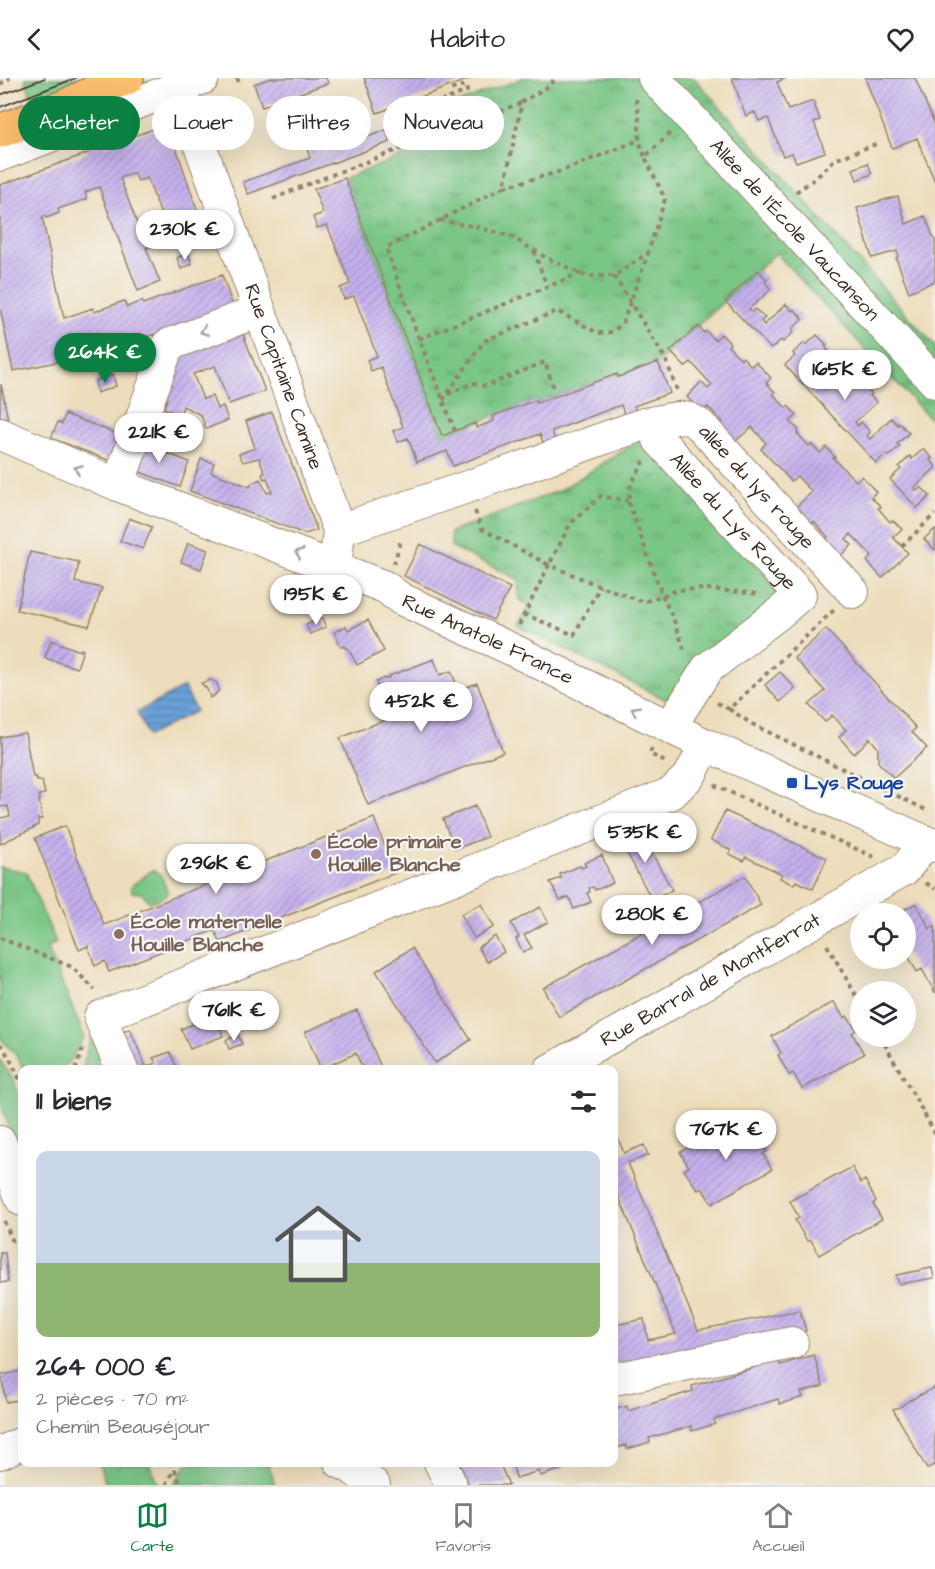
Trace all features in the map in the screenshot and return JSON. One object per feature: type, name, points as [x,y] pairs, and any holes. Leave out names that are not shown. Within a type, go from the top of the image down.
[{"type":"main road","points":[[0,131],[66,106],[127,78]]},
{"type":"street","points":[[0,155],[191,83]]},
{"type":"street","name":"Rue Capitaine Camine","points":[[191,83],[259,311],[339,530],[334,566]]},
{"type":"street","name":"Allée de l'École Vaucanson","points":[[644,87],[689,116],[935,382]]},
{"type":"street","points":[[118,485],[168,345],[259,311]]},
{"type":"street","name":"allée du lys rouge","points":[[339,530],[470,486],[652,432],[657,423],[687,417],[700,425],[853,592]]},
{"type":"street","name":"Allée du Lys Rouge","points":[[652,432],[800,595],[707,669],[666,726]]},
{"type":"street","name":"Rue Anatole France","points":[[0,434],[82,471],[385,587],[401,599],[511,649],[706,745],[932,834]]},
{"type":"street","points":[[120,1065],[99,1017],[672,793],[690,775],[706,745]]},
{"type":"street","name":"Rue Barral de Montferrat","points":[[559,1065],[618,1034],[905,869],[932,834]]},
{"type":"street","points":[[0,1142],[13,1191]]},
{"type":"street","points":[[618,1378],[792,1343]]},
{"type":"street","points":[[0,1453],[18,1445]]},
{"type":"street","points":[[350,1467],[374,1485]]},
{"type":"street","points":[[442,1467],[451,1485]]},
{"type":"path","points":[[0,84],[10,78]]},
{"type":"path","points":[[237,78],[240,86]]},
{"type":"path","points":[[504,109],[522,102],[551,85],[554,78]]},
{"type":"path","points":[[465,85],[467,92],[450,98],[447,89],[465,85]]},
{"type":"path","points":[[443,401],[484,341],[557,311],[598,333],[613,332],[623,322],[665,200],[639,140],[639,114],[644,87]]},
{"type":"path","points":[[504,187],[522,102]]},
{"type":"path","points":[[645,157],[689,116]]},
{"type":"path","points":[[455,431],[386,248],[504,187],[562,171],[639,140]]},
{"type":"path","points":[[776,210],[834,160],[876,144]]},
{"type":"path","points":[[273,199],[396,150]]},
{"type":"path","points":[[440,220],[512,237],[545,257],[586,276],[614,276],[648,253]]},
{"type":"path","points":[[533,250],[547,287]]},
{"type":"path","points":[[419,339],[581,273]]},
{"type":"path","points":[[448,394],[473,383],[486,386],[545,362],[554,388]]},
{"type":"path","points":[[652,432],[652,448],[631,484],[628,501],[688,661]]},
{"type":"path","points":[[511,649],[518,626],[570,524],[602,495],[628,501]]},
{"type":"path","points":[[472,503],[482,529],[549,565],[644,602],[678,590],[706,589],[754,594],[800,595]]},
{"type":"path","points":[[902,546],[935,514]]},
{"type":"path","points":[[385,587],[393,570],[401,538]]},
{"type":"path","points":[[524,614],[574,635],[600,586]]},
{"type":"path","points":[[729,710],[853,592]]},
{"type":"path","points":[[693,691],[729,710],[932,834]]},
{"type":"path","points":[[666,726],[650,754],[690,775],[853,848]]},
{"type":"path","points":[[814,921],[850,985]]},
{"type":"path","points":[[0,938],[72,968],[116,1010]]},
{"type":"path","points":[[0,1044],[18,1076]]},
{"type":"path","points":[[886,1047],[935,1133]]},
{"type":"path","points":[[0,1212],[13,1242],[18,1246]]},
{"type":"path","points":[[173,1467],[181,1485]]},
{"type":"path","points":[[167,1485],[168,1479],[175,1470]]},
{"type":"green space","points":[[91,78],[44,96],[31,96],[25,79]]},
{"type":"green space","points":[[523,78],[694,78],[935,346],[935,424],[776,253],[658,362],[537,403],[536,400],[442,436],[345,178],[420,150],[504,150],[504,96],[477,96]]},
{"type":"green space","points":[[645,437],[781,593],[671,702],[518,626],[529,605],[519,599],[518,579],[451,547],[451,532],[561,490]]},
{"type":"green space","points":[[0,867],[26,872],[56,943],[47,947],[84,1036],[73,1057],[66,1065],[22,1065],[16,1055],[0,1038]]},
{"type":"green space","points":[[153,870],[161,875],[168,893],[158,900],[149,902],[142,893],[132,892],[131,886]]},
{"type":"green space","points":[[92,1036],[107,1065],[84,1065]]},
{"type":"green space","points":[[0,1060],[14,1081],[18,1093],[18,1151],[0,1102]]},
{"type":"green space","points":[[100,1467],[151,1467],[158,1485],[106,1485]]},
{"type":"green space","points":[[185,1467],[269,1467],[275,1485],[173,1485]]},
{"type":"water","points":[[184,687],[196,711],[148,736],[137,712]]},
{"type":"building","points":[[271,78],[326,78],[328,83],[292,96],[266,96],[266,106],[262,107],[254,84]]},
{"type":"building","points":[[364,78],[472,78],[423,96],[383,96],[383,111],[377,113]]},
{"type":"building","points":[[732,78],[786,78],[777,82],[788,110],[813,101],[820,120],[814,122],[825,152],[796,162],[792,153],[783,156],[768,118],[759,121],[755,112],[746,116]]},
{"type":"building","points":[[865,78],[915,78],[935,125],[935,182],[917,138],[892,148]]},
{"type":"building","points":[[152,130],[152,150],[177,150],[203,227],[146,248],[160,282],[138,291],[99,187],[85,192],[87,199],[58,209],[59,213],[46,218],[42,217],[64,318],[93,308],[94,312],[124,301],[127,307],[142,301],[143,304],[222,275],[235,312],[157,342],[154,334],[91,358],[90,355],[13,371],[0,308],[0,185],[88,153],[87,150],[140,150],[140,134]],"holes":[[[134,173],[138,181],[147,178],[164,222],[140,231],[120,178]]]},
{"type":"building","points":[[383,131],[383,145],[371,149],[371,136]]},
{"type":"building","points":[[307,150],[368,150],[248,194],[243,182],[310,158]]},
{"type":"building","points":[[868,163],[872,174],[857,180],[853,169]]},
{"type":"building","points":[[345,178],[442,436],[475,423],[476,428],[494,421],[493,416],[536,400],[537,403],[658,362],[670,393],[634,406],[637,413],[626,418],[621,405],[552,431],[555,441],[544,445],[540,434],[453,466],[447,451],[417,462],[408,438],[398,442],[393,431],[403,427],[381,367],[371,371],[367,360],[377,356],[354,296],[344,299],[340,288],[350,284],[347,275],[327,225],[317,228],[313,217],[323,213],[314,189]]},
{"type":"building","points":[[898,196],[906,224],[925,216],[935,241],[935,281],[909,292],[896,258],[898,257],[897,251],[872,258],[857,208]]},
{"type":"building","points":[[188,253],[192,264],[181,269],[177,258]]},
{"type":"building","points":[[758,270],[771,289],[749,309],[752,312],[755,309],[765,318],[761,321],[764,325],[786,304],[803,319],[792,329],[794,332],[771,349],[725,301]]},
{"type":"building","points":[[240,326],[265,391],[229,404],[215,366],[193,374],[203,399],[212,396],[217,409],[223,406],[228,420],[206,429],[201,415],[183,406],[180,416],[164,408],[167,399],[159,396],[177,349]]},
{"type":"building","points":[[698,326],[715,340],[721,334],[730,343],[728,346],[751,366],[756,362],[771,378],[766,383],[775,392],[773,394],[786,408],[788,406],[797,415],[790,422],[799,430],[797,433],[809,446],[811,444],[820,453],[826,447],[835,457],[833,458],[856,481],[862,476],[876,492],[871,497],[881,507],[878,508],[890,522],[892,520],[902,529],[893,537],[908,553],[882,578],[867,561],[872,556],[851,534],[846,539],[852,545],[837,559],[822,543],[828,537],[814,521],[808,527],[793,510],[812,492],[797,476],[791,481],[761,449],[766,443],[752,427],[731,445],[716,429],[723,422],[708,407],[702,413],[687,397],[701,382],[708,389],[712,385],[691,362],[685,367],[670,351]]},
{"type":"building","points":[[817,335],[827,345],[825,346],[830,353],[809,374],[812,377],[816,373],[825,383],[821,386],[824,389],[845,369],[852,376],[854,374],[877,402],[855,422],[858,426],[861,422],[870,432],[867,436],[870,439],[891,418],[909,433],[897,444],[900,446],[889,456],[886,454],[876,463],[785,365],[795,356],[793,353]]},
{"type":"building","points":[[113,374],[116,386],[97,393],[95,381]]},
{"type":"building","points":[[1,384],[4,399],[8,420],[0,417]]},
{"type":"building","points":[[272,412],[317,530],[305,534],[190,491],[201,459],[214,463],[211,472],[250,487],[252,483],[260,479],[267,493],[272,492],[267,478],[264,479],[262,474],[265,473],[259,458],[243,462],[239,454],[255,448],[246,421]]},
{"type":"building","points":[[65,414],[126,437],[116,463],[51,438],[58,422],[62,424]]},
{"type":"building","points":[[141,438],[153,442],[152,447],[189,462],[180,487],[129,468]]},
{"type":"building","points":[[923,449],[932,458],[930,460],[935,468],[914,488],[917,491],[921,487],[930,496],[917,508],[890,479],[910,456],[912,459]]},
{"type":"building","points":[[129,518],[152,527],[143,549],[120,541]]},
{"type":"building","points":[[935,529],[935,550],[924,539]]},
{"type":"building","points":[[188,543],[208,550],[201,569],[181,562]]},
{"type":"building","points":[[420,544],[510,588],[493,620],[404,576]]},
{"type":"building","points":[[30,552],[79,562],[75,582],[102,588],[89,626],[17,610]]},
{"type":"building","points":[[322,618],[326,627],[310,634],[306,625]]},
{"type":"building","points":[[368,620],[384,651],[357,665],[348,648],[341,647],[334,632],[346,626],[348,630]]},
{"type":"building","points":[[826,629],[916,728],[912,732],[927,748],[894,778],[878,762],[878,748],[870,738],[854,754],[839,737],[846,730],[832,715],[825,722],[809,705],[825,691],[794,658]]},
{"type":"building","points":[[51,640],[80,651],[83,650],[77,668],[45,658]]},
{"type":"building","points":[[434,659],[440,675],[451,671],[459,690],[477,683],[503,752],[368,805],[340,738],[390,718],[376,682]]},
{"type":"building","points":[[780,672],[795,688],[780,702],[765,685]]},
{"type":"building","points":[[211,680],[217,683],[219,690],[210,698],[207,689],[201,683]]},
{"type":"building","points":[[25,733],[33,777],[36,777],[37,781],[42,781],[45,794],[39,795],[42,819],[38,819],[38,825],[0,844],[0,818],[10,816],[8,806],[0,807],[0,737]]},
{"type":"building","points":[[475,806],[487,837],[455,849],[443,819]]},
{"type":"building","points":[[725,811],[827,858],[813,889],[796,881],[794,884],[790,883],[780,878],[782,874],[746,857],[744,861],[729,854],[731,850],[711,840]]},
{"type":"building","points":[[374,818],[395,873],[220,942],[215,930],[109,972],[105,961],[95,966],[88,946],[79,950],[35,838],[65,826],[104,925]]},
{"type":"building","points":[[638,828],[672,890],[652,900],[618,836]]},
{"type":"building","points":[[602,855],[613,883],[595,890],[593,887],[589,888],[590,892],[587,893],[591,902],[574,909],[569,897],[560,900],[550,882],[561,878],[560,874],[586,866],[584,863]]},
{"type":"building","points":[[745,876],[761,905],[559,1017],[543,988]]},
{"type":"building","points":[[916,903],[930,929],[935,926],[935,993],[922,969],[917,972]]},
{"type":"building","points":[[481,904],[494,927],[474,938],[461,914]]},
{"type":"building","points":[[540,907],[548,922],[524,935],[532,948],[523,952],[516,939],[519,937],[511,923]]},
{"type":"building","points":[[495,936],[504,952],[487,962],[478,947]]},
{"type":"building","points":[[412,948],[471,1040],[435,1063],[376,971]]},
{"type":"building","points":[[834,1002],[844,1018],[847,1016],[850,1021],[850,1047],[860,1047],[864,1054],[802,1089],[793,1073],[789,1075],[778,1055],[781,1053],[772,1036]]},
{"type":"building","points":[[357,1010],[380,1065],[361,1065],[356,1053],[330,1065],[319,1065],[305,1032]]},
{"type":"building","points":[[215,1015],[223,1036],[190,1049],[181,1029]]},
{"type":"building","points":[[130,1029],[145,1065],[127,1065],[114,1036]]},
{"type":"building","points":[[238,1035],[242,1044],[229,1049],[226,1040]]},
{"type":"building","points":[[170,1052],[176,1065],[151,1065],[156,1063],[153,1058]]},
{"type":"building","points":[[742,1117],[751,1133],[755,1131],[767,1152],[763,1154],[772,1169],[712,1204],[702,1188],[698,1190],[684,1170],[689,1167],[680,1152]]},
{"type":"building","points":[[618,1139],[624,1153],[644,1145],[648,1155],[628,1163],[698,1330],[800,1310],[806,1331],[618,1368],[618,1324],[644,1319],[648,1340],[676,1334],[618,1195]]},
{"type":"building","points":[[852,1167],[861,1183],[865,1180],[876,1201],[873,1204],[882,1219],[819,1255],[811,1240],[807,1241],[795,1220],[799,1218],[790,1201]]},
{"type":"building","points":[[0,1253],[5,1253],[8,1282],[0,1283]]},
{"type":"building","points":[[932,1268],[934,1278],[899,1284],[896,1275]]},
{"type":"building","points":[[814,1355],[823,1386],[801,1392],[803,1397],[780,1404],[778,1399],[714,1419],[715,1424],[692,1431],[691,1426],[649,1438],[650,1442],[627,1449],[626,1445],[618,1448],[618,1409],[627,1406],[628,1411],[693,1391],[692,1386],[779,1360],[780,1365]]},
{"type":"building","points":[[18,1372],[18,1400],[6,1402],[1,1375]]},
{"type":"building","points":[[935,1387],[935,1464],[927,1469],[893,1409]]},
{"type":"building","points":[[461,1467],[501,1467],[509,1485],[469,1485]]},
{"type":"building","points":[[513,1467],[562,1467],[563,1469],[540,1476],[539,1471],[516,1478]]},
{"type":"tram line","points":[[0,95],[45,78]]},
{"type":"tram line","points":[[0,107],[76,78]]},
{"type":"place","name":"Lys Rouge","points":[[792,783]]},
{"type":"place","name":"École primaire Houille Blanche","points":[[316,854]]},
{"type":"place","name":"École maternelle Houille Blanche","points":[[119,934]]}]
